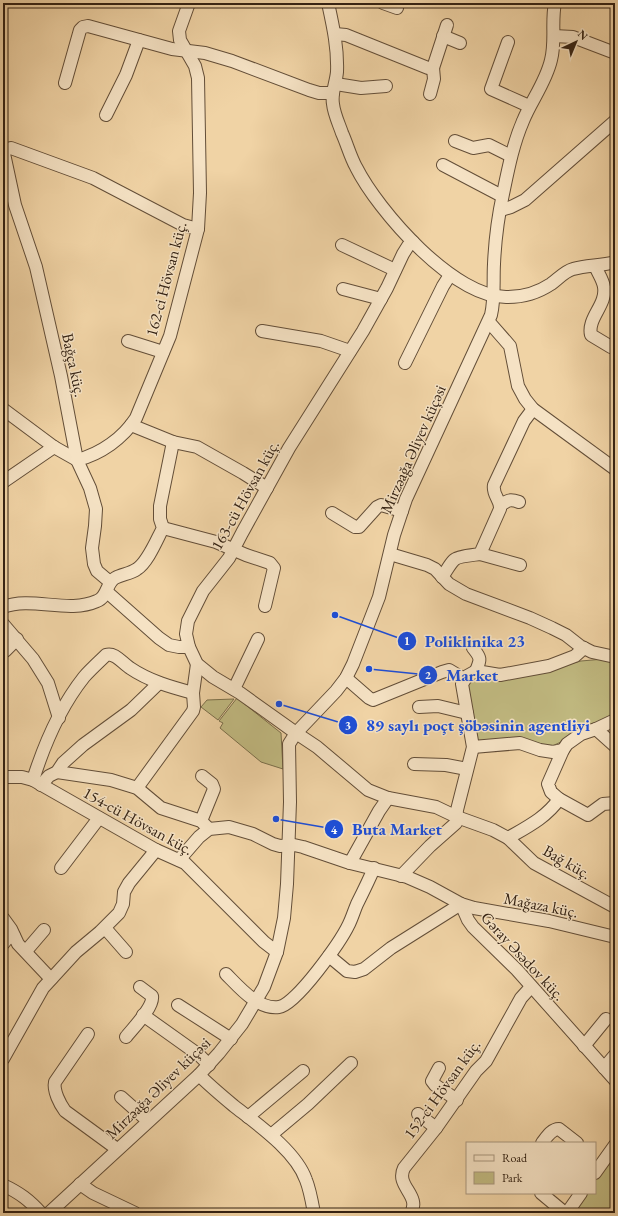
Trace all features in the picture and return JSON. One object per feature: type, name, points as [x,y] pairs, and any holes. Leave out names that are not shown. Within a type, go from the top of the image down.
[{"type":"street","name":"162-ci Hövsan küç.","points":[[78,460],[90,456],[113,443],[136,418],[170,336],[198,229],[200,193],[198,78],[195,66],[180,40],[179,31],[188,3]]},
{"type":"street","points":[[328,3],[335,34],[337,71],[332,104],[335,114],[356,167],[379,203],[413,242],[450,275],[474,290],[495,297],[517,297],[543,289],[572,269],[615,262]]},
{"type":"street","points":[[384,3],[397,8]]},
{"type":"street","name":"Mirzəağa Əliyev küçəsi","points":[[49,1213],[209,1065],[231,1039],[256,1002],[266,981],[277,952],[284,918],[287,884],[290,802],[288,749],[291,740],[296,733],[336,691],[346,678],[358,652],[379,597],[402,511],[489,322],[495,297],[495,248],[502,196],[511,156],[522,122],[549,68],[554,47],[553,22],[555,3]]},
{"type":"street","points":[[65,83],[80,30],[88,26],[172,49],[205,53],[232,60],[319,93],[334,88],[386,86]]},
{"type":"street","points":[[430,94],[434,79],[433,68],[445,31],[460,43]]},
{"type":"street","points":[[335,34],[346,35],[428,68],[433,68]]},
{"type":"street","points":[[554,36],[573,37],[615,53]]},
{"type":"street","points":[[106,115],[126,75],[140,40]]},
{"type":"street","points":[[508,42],[491,89],[529,106]]},
{"type":"street","points":[[501,210],[511,207],[524,200],[615,120]]},
{"type":"street","points":[[455,141],[473,148],[489,145],[511,156]]},
{"type":"street","points":[[3,149],[11,148],[93,178],[183,225],[198,229]]},
{"type":"street","name":"Bağça küç.","points":[[3,149],[15,205],[36,267],[61,376],[78,460],[90,488],[96,509],[92,548],[94,564],[97,571],[109,587],[159,638],[169,645],[189,647]]},
{"type":"street","points":[[443,164],[502,196]]},
{"type":"street","name":"163-cü Hövsan küç.","points":[[388,798],[368,790],[317,747],[197,664],[189,647],[186,634],[188,621],[203,591],[222,569],[234,550],[242,532],[289,448],[381,299],[403,254],[408,246],[413,242]]},
{"type":"street","points":[[342,245],[395,270]]},
{"type":"street","points":[[595,266],[604,287],[602,300],[589,327],[591,335],[611,347]]},
{"type":"street","points":[[405,363],[443,286],[450,275]]},
{"type":"street","points":[[343,289],[381,299]]},
{"type":"street","points":[[489,322],[510,346],[518,386],[525,399],[533,409],[615,469]]},
{"type":"street","points":[[262,331],[321,341],[350,351]]},
{"type":"street","points":[[128,341],[163,352]]},
{"type":"street","points":[[3,409],[54,447],[78,460]]},
{"type":"street","points":[[501,505],[493,491],[494,485],[524,421],[533,409]]},
{"type":"street","points":[[131,425],[173,442],[197,447],[267,488]]},
{"type":"street","points":[[3,606],[13,603],[76,606],[97,602],[114,578],[139,568],[144,563],[163,528],[160,519],[160,506],[173,442]]},
{"type":"street","points":[[3,482],[54,447]]},
{"type":"street","points":[[480,554],[501,505],[508,499],[519,502]]},
{"type":"street","points":[[332,514],[355,527],[359,527],[380,505],[402,511]]},
{"type":"street","points":[[163,528],[216,542],[270,563],[274,568],[265,606]]},
{"type":"street","points":[[390,554],[427,565],[449,584],[466,594],[530,618],[561,632],[592,652],[615,657]]},
{"type":"street","points":[[442,577],[456,558],[480,554],[520,565]]},
{"type":"street","points":[[3,624],[33,659],[48,683],[58,718]]},
{"type":"street","points":[[234,689],[258,638]]},
{"type":"street","points":[[5,652],[17,639]]},
{"type":"street","points":[[473,648],[480,656],[480,662],[476,671]]},
{"type":"street","points":[[400,876],[456,823],[457,810],[473,746],[462,684],[466,676],[476,671],[500,675],[549,666],[575,656],[584,648]]},
{"type":"street","points":[[37,782],[39,762],[58,718],[67,702],[85,677],[106,655],[110,654],[114,656],[129,668],[159,683],[193,693]]},
{"type":"street","points":[[137,788],[193,711],[193,693],[197,664]]},
{"type":"street","points":[[346,678],[368,698],[373,700],[449,670],[464,680]]},
{"type":"street","points":[[37,782],[57,772],[63,764],[83,745],[131,710],[159,683]]},
{"type":"street","points":[[419,707],[438,706],[467,713]]},
{"type":"street","points":[[615,720],[581,734],[567,744],[548,784],[551,792],[559,799],[588,815],[603,804],[615,803]]},
{"type":"street","points":[[596,729],[615,746]]},
{"type":"street","points":[[473,746],[520,743],[540,750],[553,752],[563,750]]},
{"type":"street","points":[[414,764],[446,765],[467,769]]},
{"type":"street","points":[[57,772],[111,780],[137,788],[161,808],[205,825]]},
{"type":"street","points":[[179,860],[199,837],[205,825],[214,789],[212,784],[202,776]]},
{"type":"street","name":"154-cü Hövsan küç.","points":[[3,777],[22,777],[37,782],[156,850],[179,860],[190,868],[264,942],[277,952]]},
{"type":"street","points":[[350,863],[379,811],[388,798]]},
{"type":"street","name":"Bağ küç.","points":[[388,798],[436,807],[457,817],[493,830],[508,838],[534,863],[615,907]]},
{"type":"street","points":[[508,838],[528,827],[548,813],[559,799]]},
{"type":"street","points":[[61,868],[99,818]]},
{"type":"street","name":"Gəray Əsədov küç.","points":[[205,825],[236,828],[280,846],[303,846],[350,863],[374,868],[430,887],[461,904],[473,928],[517,970],[615,1080]]},
{"type":"street","points":[[3,1059],[43,988],[76,952],[105,928],[119,913],[123,904],[124,892],[129,883],[156,850]]},
{"type":"street","points":[[226,974],[256,1002],[278,1008],[285,1005],[303,988],[329,956],[349,925],[374,868]]},
{"type":"street","points":[[329,956],[347,971],[355,972],[364,969],[391,948],[461,904]]},
{"type":"street","name":"Mağaza küç.","points":[[461,904],[485,911],[549,921],[615,937]]},
{"type":"street","points":[[3,918],[18,944],[51,979]]},
{"type":"street","points":[[105,928],[126,952]]},
{"type":"street","points":[[26,951],[44,930]]},
{"type":"street","points":[[3,944],[7,939],[14,936]]},
{"type":"street","points":[[126,1037],[144,1016],[153,999],[152,996],[140,987]]},
{"type":"street","name":"152-ci Hövsan küç.","points":[[411,1213],[414,1205],[402,1179],[401,1174],[404,1168],[457,1100],[476,1070],[486,1061],[521,998],[531,987]]},
{"type":"street","points":[[178,1005],[231,1039]]},
{"type":"street","points":[[144,1016],[199,1055],[209,1065]]},
{"type":"street","points":[[584,1046],[606,1019]]},
{"type":"street","points":[[88,1034],[55,1082],[54,1086],[62,1106],[66,1111],[117,1149]]},
{"type":"street","points":[[604,1068],[615,1055]]},
{"type":"street","points":[[271,1135],[308,1104],[351,1063]]},
{"type":"street","points":[[439,1068],[432,1081],[435,1085],[457,1100]]},
{"type":"street","points":[[248,1117],[303,1071]]},
{"type":"street","points":[[199,1075],[271,1135],[299,1166],[306,1179],[314,1213]]},
{"type":"street","points":[[121,1097],[148,1121]]},
{"type":"street","points":[[418,1114],[436,1128]]},
{"type":"street","points":[[543,1142],[556,1129],[558,1129],[571,1141]]},
{"type":"street","points":[[596,1170],[599,1160],[615,1145]]},
{"type":"street","points":[[80,1184],[135,1213]]},
{"type":"street","points":[[3,1186],[16,1191],[28,1199],[41,1213]]},
{"type":"street","points":[[542,1194],[566,1213],[580,1194]]},
{"type":"green space","points":[[604,659],[615,661],[615,718],[552,746],[480,742],[476,737],[467,691],[469,680],[478,675],[495,681],[501,681],[581,661]]},
{"type":"green space","points":[[237,698],[281,733],[283,769],[261,762],[220,728],[223,723],[219,721]]},
{"type":"green space","points":[[234,699],[218,720],[201,707],[207,700]]},
{"type":"green space","points":[[615,1153],[615,1213],[573,1213],[586,1194],[596,1194],[596,1180]]},
{"type":"place","name":"Poliklinika 23","points":[[335,615]]},
{"type":"place","name":"Market","points":[[369,669]]},
{"type":"place","name":"89 saylı poçt şöbəsinin agentliyi","points":[[279,704]]},
{"type":"place","name":"Buta Market","points":[[276,819]]}]
